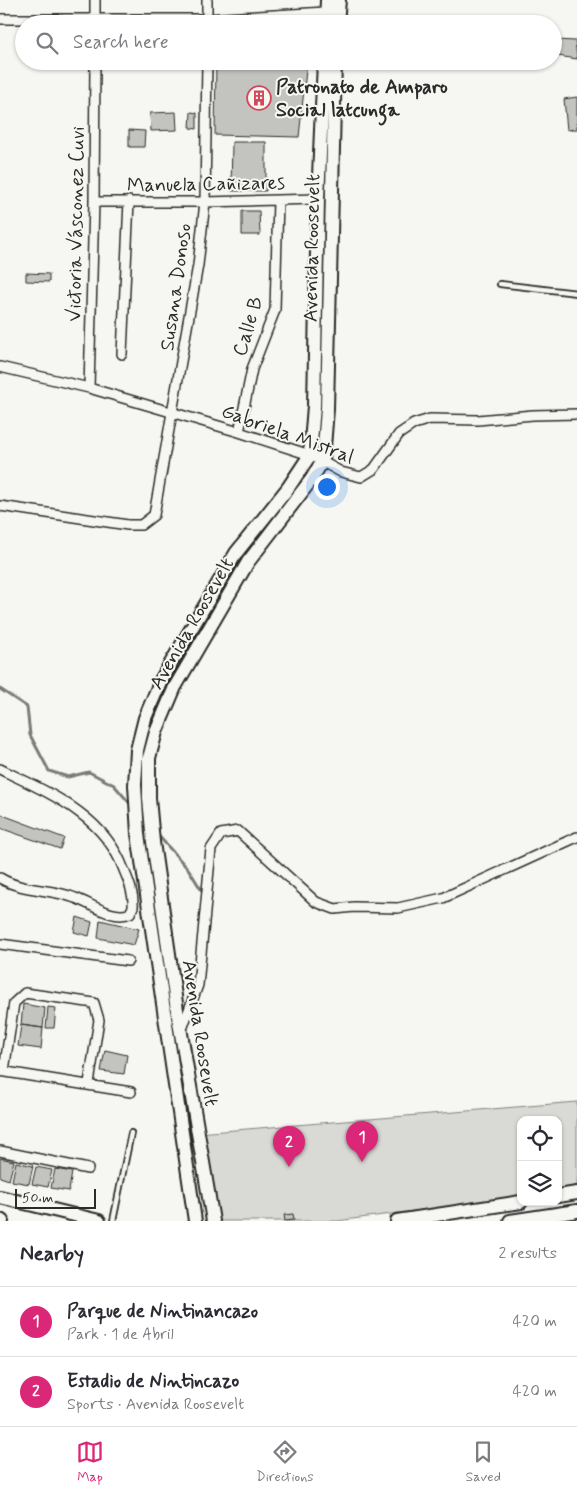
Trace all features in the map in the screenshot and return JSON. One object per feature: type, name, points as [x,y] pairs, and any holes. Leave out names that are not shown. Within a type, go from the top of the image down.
[{"type":"street","points":[[95,0],[95,15]]},
{"type":"street","points":[[207,0],[207,15]]},
{"type":"street","points":[[338,15],[339,0]]},
{"type":"street","points":[[286,15],[326,12]]},
{"type":"street","points":[[0,19],[15,19]]},
{"type":"street","name":"Victoria Vásconez Cuvi","points":[[89,388],[94,202],[95,70]]},
{"type":"street","name":"Susana Donoso","points":[[0,506],[128,525],[141,525],[154,515],[174,413],[198,265],[205,202],[207,70]]},
{"type":"street","name":"Avenida Roosevelt","points":[[195,1221],[138,834],[135,785],[137,750],[145,718],[161,680],[236,553],[288,488],[310,455],[314,406],[318,199],[324,70]]},
{"type":"street","name":"Avenida Roosevelt","points":[[213,1221],[180,1032],[153,842],[149,798],[149,758],[156,732],[175,687],[248,562],[311,480],[323,460],[327,409],[335,70]]},
{"type":"street","name":"Manuela Cañizares","points":[[94,202],[318,199]]},
{"type":"street","name":"Calle B","points":[[240,432],[252,369],[274,310],[278,200]]},
{"type":"street","points":[[122,354],[129,201]]},
{"type":"street","name":"Gabriela Mistral","points":[[0,367],[89,388],[240,432],[323,460],[341,472],[361,476],[374,469],[399,434],[414,424],[430,418],[478,420],[533,415],[577,414]]},
{"type":"street","points":[[0,769],[74,807],[97,826],[118,854],[129,882],[134,907],[130,913],[120,915],[73,896],[24,888],[0,878]]},
{"type":"street","points":[[180,1032],[198,985],[211,849],[221,834],[238,831],[316,902],[335,909],[354,907],[398,908],[443,898],[577,837]]},
{"type":"street","points":[[0,944],[128,962]]},
{"type":"street","points":[[89,1083],[99,1020],[94,1003],[25,993],[14,1003],[2,1071],[89,1083],[130,1092]]},
{"type":"street","points":[[163,1012],[177,1010]]},
{"type":"street","points":[[0,1151],[88,1169]]},
{"type":"street","points":[[562,1195],[577,1193]]},
{"type":"street","points":[[0,1197],[99,1221]]},
{"type":"street","points":[[397,1221],[517,1203]]},
{"type":"street","points":[[510,1221],[577,1211]]},
{"type":"lane","points":[[500,284],[577,292]]},
{"type":"lane","points":[[112,1221],[131,1133]]},
{"type":"shaded area","points":[[577,1102],[577,1190],[562,1192],[562,1116],[517,1116],[517,1198],[337,1221],[213,1221],[198,1133]]},
{"type":"building","points":[[562,40],[575,41],[577,59],[562,57]]},
{"type":"building","name":"Patronato de Amparo Social latcunga","points":[[216,70],[306,70],[299,137],[215,135]]},
{"type":"building","points":[[577,97],[577,129],[567,130],[564,99]]},
{"type":"building","points":[[176,112],[177,130],[151,131],[150,113]]},
{"type":"building","points":[[191,112],[197,113],[197,129],[190,128]]},
{"type":"building","points":[[129,130],[145,131],[144,147],[129,147]]},
{"type":"building","points":[[232,142],[266,142],[266,191],[231,191]]},
{"type":"building","points":[[242,211],[259,211],[260,235],[242,235]]},
{"type":"building","points":[[26,273],[49,274],[49,282],[26,281]]},
{"type":"building","points":[[0,814],[64,838],[60,849],[0,828]]},
{"type":"building","points":[[77,917],[92,922],[89,936],[74,932]]},
{"type":"building","points":[[100,920],[139,929],[134,945],[98,938]]},
{"type":"building","points":[[23,1004],[45,1008],[43,1028],[21,1025]]},
{"type":"building","points":[[48,1007],[56,1008],[54,1028],[46,1028]]},
{"type":"building","points":[[21,1025],[43,1028],[41,1049],[18,1046]]},
{"type":"building","points":[[105,1050],[127,1055],[124,1074],[101,1071]]},
{"type":"building","points":[[0,1158],[14,1161],[9,1180],[0,1177]]},
{"type":"building","points":[[16,1162],[33,1166],[29,1184],[12,1181]]},
{"type":"building","points":[[36,1167],[52,1170],[48,1187],[32,1184]]},
{"type":"building","points":[[55,1169],[72,1172],[69,1191],[51,1188]]},
{"type":"building","points":[[293,1214],[294,1220],[285,1221],[284,1215]]},
{"type":"waterway","points":[[0,689],[27,707],[30,735],[49,771],[68,777],[89,772],[114,785],[132,806]]},
{"type":"waterway","points":[[156,833],[189,870],[202,891]]},
{"type":"place","name":"Patronato de Amparo Social latcunga","points":[[259,98]]},
{"type":"place","name":"Parque de Nintinancazo","points":[[362,1162]]},
{"type":"place","name":"Estadio de Nintincazo","points":[[289,1167]]}]
